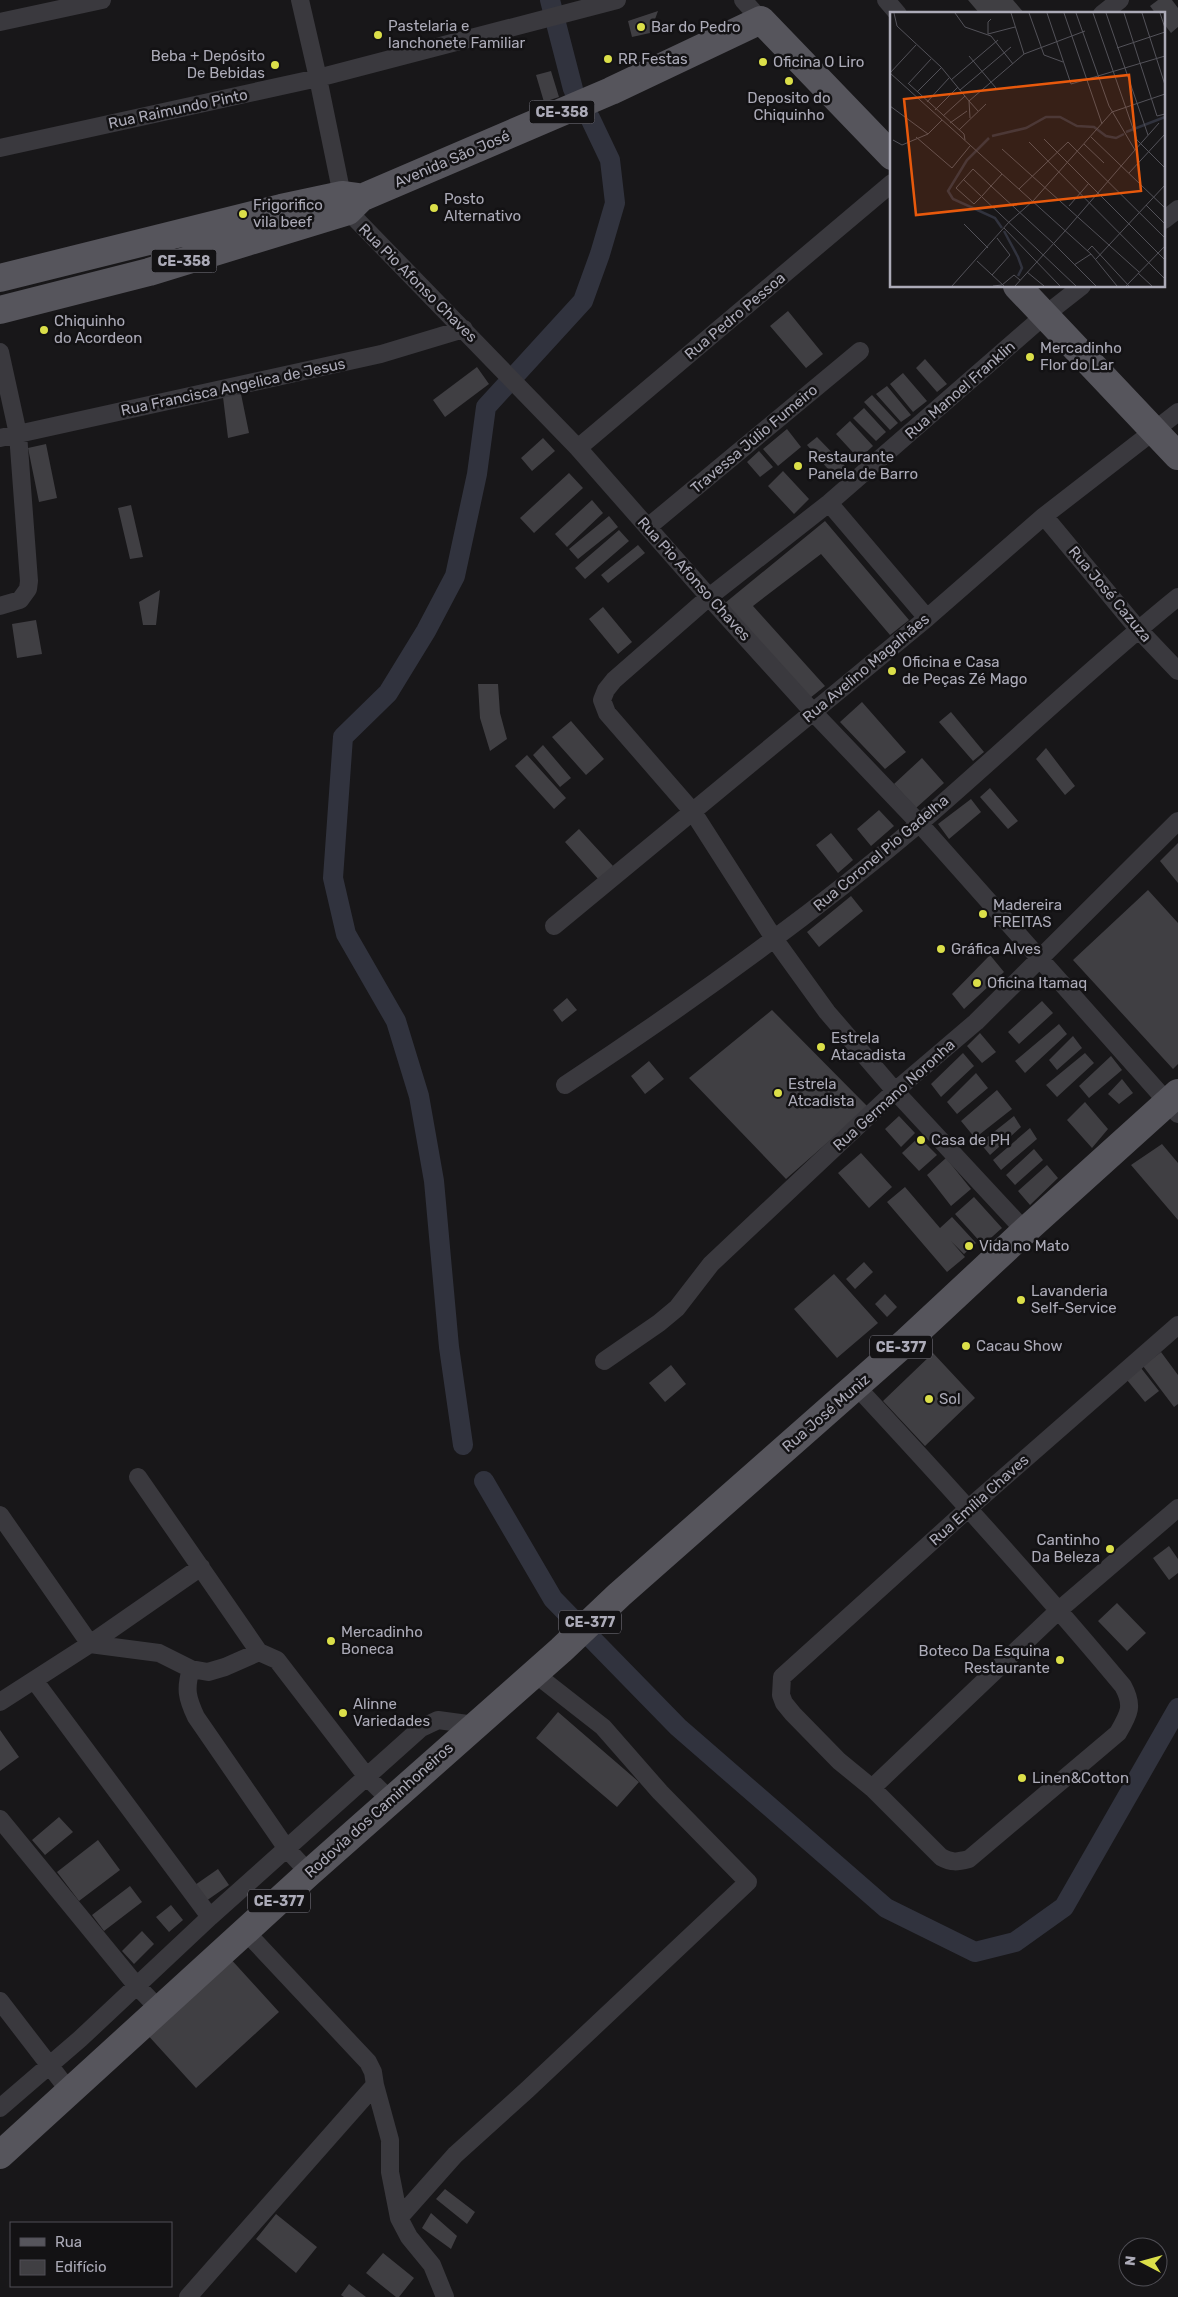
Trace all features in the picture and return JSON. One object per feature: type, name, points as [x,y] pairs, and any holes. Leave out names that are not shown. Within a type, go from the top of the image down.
[{"type":"main road","points":[[761,20],[890,154]]},
{"type":"main road","name":"Avenida São José","points":[[0,310],[149,272],[350,201],[611,91],[761,20]]},
{"type":"main road","name":"Avenida São José","points":[[0,278],[281,208],[350,201]]},
{"type":"main road","points":[[1019,288],[1178,456]]},
{"type":"main road","name":"Rua José Muniz","points":[[561,1650],[618,1595],[856,1386],[1025,1231],[1175,1103]]},
{"type":"main road","name":"Rodovia dos Caminhoneiros","points":[[0,2155],[390,1800],[561,1650]]},
{"type":"street","points":[[0,22],[102,0]]},
{"type":"street","points":[[300,0],[350,201]]},
{"type":"street","name":"Rua Raimundo Pinto","points":[[0,148],[318,78],[617,0]]},
{"type":"street","points":[[743,0],[761,20]]},
{"type":"street","points":[[886,0],[896,12]]},
{"type":"street","points":[[1105,12],[1120,0]]},
{"type":"street","name":"Rua Pedro Pessoa","points":[[578,448],[890,185]]},
{"type":"street","name":"Rua Pio Afonso Chaves","points":[[350,201],[464,329],[578,448],[813,712],[920,823],[1175,1103]]},
{"type":"street","points":[[1166,218],[1178,209]]},
{"type":"street","name":"Rua Manoel Franklin","points":[[693,812],[607,713],[602,700],[606,690],[614,680],[709,597],[829,503],[1045,315],[1079,288]]},
{"type":"street","name":"Rua Francisca Angelica de Jesus","points":[[0,438],[382,354],[464,329]]},
{"type":"street","name":"Travessa Júlio Fumeiro","points":[[648,527],[860,351]]},
{"type":"street","points":[[0,352],[18,434],[27,537],[28,588],[20,600],[5,605]]},
{"type":"street","name":"Rua Avelino Magalhães","points":[[554,926],[927,618],[1044,516],[1178,412]]},
{"type":"street","points":[[829,503],[927,618]]},
{"type":"street","name":"Rua José Cazuza","points":[[1044,516],[1138,629],[1178,671]]},
{"type":"street","name":"Rua Coronel Pio Gadelha","points":[[566,1085],[775,940],[920,823],[1138,629],[1178,597]]},
{"type":"street","points":[[693,812],[775,940],[827,1012],[895,1091],[1025,1231]]},
{"type":"street","name":"Rua Germano Noronha","points":[[604,1361],[659,1323],[676,1308],[711,1264],[895,1091],[976,1022],[1178,821]]},
{"type":"street","name":"Rua Emília Chaves","points":[[872,1788],[839,1761],[784,1703],[780,1687],[782,1677],[969,1508],[1178,1325]]},
{"type":"street","points":[[856,1386],[1060,1610],[1123,1686],[1131,1700],[1128,1716],[1118,1732],[969,1859],[951,1862],[941,1857],[872,1788],[1060,1610],[1178,1508]]},
{"type":"street","points":[[138,1477],[259,1652],[277,1660],[367,1777],[390,1800]]},
{"type":"street","points":[[0,1515],[90,1644],[159,1653],[191,1669],[208,1672],[225,1667],[259,1652]]},
{"type":"street","points":[[0,1702],[90,1644],[201,1567]]},
{"type":"street","points":[[191,1669],[186,1684],[187,1694],[196,1717],[287,1848],[309,1873]]},
{"type":"street","points":[[399,2218],[454,2155],[527,2090],[748,1882],[660,1792],[603,1727],[534,1673]]},
{"type":"street","points":[[34,1680],[210,1917]]},
{"type":"street","points":[[0,2108],[80,2039],[210,1917],[430,1722],[446,1719],[475,1725]]},
{"type":"street","points":[[0,1819],[136,1985],[160,2010]]},
{"type":"street","points":[[246,1932],[368,2062],[373,2072],[390,2140],[390,2172],[399,2218],[409,2238],[432,2265],[446,2297]]},
{"type":"street","points":[[0,2001],[70,2092]]},
{"type":"street","points":[[188,2297],[375,2085]]},
{"type":"building","points":[[968,0],[1013,0],[1023,12],[978,12]]},
{"type":"building","points":[[1158,0],[1172,0],[1178,8],[1178,27],[1171,33],[1166,27],[1166,12],[1154,12],[1150,6]]},
{"type":"building","name":"Bar do Pedro","points":[[658,11],[650,33],[632,37],[628,21]]},
{"type":"building","points":[[551,71],[559,97],[544,102],[536,75]]},
{"type":"building","points":[[788,311],[823,354],[806,368],[770,326]]},
{"type":"building","points":[[925,359],[947,384],[937,392],[916,368]]},
{"type":"building","points":[[477,367],[489,384],[445,417],[433,400]]},
{"type":"building","points":[[903,373],[927,401],[913,412],[890,384]]},
{"type":"building","points":[[887,386],[911,415],[901,422],[876,394]]},
{"type":"building","points":[[241,394],[249,433],[228,438],[223,397]]},
{"type":"building","points":[[872,395],[898,423],[890,430],[864,402]]},
{"type":"building","points":[[864,408],[886,432],[876,441],[853,418]]},
{"type":"building","points":[[850,421],[873,446],[859,459],[836,434]]},
{"type":"building","points":[[787,429],[801,447],[778,466],[763,449]]},
{"type":"building","points":[[817,437],[846,467],[835,477],[807,445]]},
{"type":"building","points":[[543,438],[555,451],[532,471],[521,458]]},
{"type":"building","points":[[46,444],[57,498],[39,502],[28,448]]},
{"type":"building","points":[[759,451],[773,467],[760,477],[747,462]]},
{"type":"building","points":[[783,471],[809,499],[794,514],[768,486]]},
{"type":"building","points":[[569,473],[583,488],[534,533],[520,518]]},
{"type":"building","points":[[592,500],[603,513],[567,547],[555,534]]},
{"type":"building","points":[[131,505],[143,557],[130,559],[118,508]]},
{"type":"building","points":[[609,516],[618,527],[578,559],[569,549]]},
{"type":"building","points":[[825,521],[909,620],[890,635],[821,554],[753,606],[825,686],[810,698],[725,603]]},
{"type":"building","points":[[619,530],[629,541],[585,579],[575,568]]},
{"type":"building","points":[[638,545],[645,553],[608,583],[601,575]]},
{"type":"building","points":[[160,590],[156,625],[143,625],[139,602]]},
{"type":"building","points":[[603,607],[632,642],[618,654],[589,619]]},
{"type":"building","points":[[36,620],[42,654],[17,658],[12,624]]},
{"type":"building","points":[[478,684],[498,684],[500,713],[507,739],[490,751],[480,718]]},
{"type":"building","points":[[862,702],[906,752],[885,769],[840,722]]},
{"type":"building","points":[[951,712],[984,752],[973,761],[939,722]]},
{"type":"building","points":[[571,721],[604,759],[586,775],[552,737]]},
{"type":"building","points":[[543,745],[571,778],[560,787],[533,755]]},
{"type":"building","points":[[1046,748],[1075,786],[1065,795],[1036,759]]},
{"type":"building","points":[[527,755],[566,798],[554,809],[515,766]]},
{"type":"building","points":[[922,758],[944,783],[916,808],[894,784]]},
{"type":"building","points":[[990,788],[1018,821],[1008,829],[980,797]]},
{"type":"building","points":[[971,799],[981,812],[949,839],[938,824]]},
{"type":"building","points":[[879,810],[894,826],[871,846],[857,829]]},
{"type":"building","points":[[579,829],[613,866],[599,880],[565,842]]},
{"type":"building","points":[[831,833],[853,860],[838,873],[816,845]]},
{"type":"building","points":[[1178,843],[1178,883],[1160,861]]},
{"type":"building","points":[[1148,890],[1178,923],[1178,1064],[1173,1069],[1073,960]]},
{"type":"building","points":[[851,896],[863,911],[819,947],[807,932]]},
{"type":"building","name":"Oficina Itamaq","points":[[990,955],[1004,972],[964,1009],[952,994]]},
{"type":"building","points":[[567,998],[577,1010],[562,1022],[553,1010]]},
{"type":"building","points":[[1042,1001],[1053,1013],[1019,1044],[1008,1032]]},
{"type":"building","name":"Estrela Atcadista","points":[[772,1010],[868,1107],[786,1179],[689,1078]]},
{"type":"building","points":[[1059,1024],[1067,1034],[1025,1073],[1015,1061]]},
{"type":"building","points":[[980,1033],[996,1052],[982,1063],[967,1046]]},
{"type":"building","points":[[1073,1036],[1082,1048],[1057,1070],[1049,1060]]},
{"type":"building","points":[[963,1053],[974,1066],[941,1097],[931,1084]]},
{"type":"building","points":[[1085,1053],[1094,1063],[1057,1097],[1046,1085]]},
{"type":"building","points":[[1111,1056],[1122,1070],[1089,1098],[1079,1086]]},
{"type":"building","points":[[649,1061],[664,1079],[645,1094],[631,1076]]},
{"type":"building","points":[[976,1073],[988,1088],[957,1114],[947,1102]]},
{"type":"building","points":[[1122,1079],[1133,1093],[1119,1104],[1108,1094]]},
{"type":"building","points":[[997,1090],[1012,1109],[975,1138],[961,1121]]},
{"type":"building","points":[[1085,1102],[1108,1129],[1092,1148],[1067,1120]]},
{"type":"building","points":[[899,1116],[915,1133],[901,1147],[885,1129]]},
{"type":"building","points":[[1014,1116],[1021,1127],[990,1155],[980,1143]]},
{"type":"building","points":[[1030,1128],[1037,1139],[1001,1170],[993,1160]]},
{"type":"building","points":[[919,1137],[937,1155],[919,1171],[902,1153]]},
{"type":"building","points":[[1162,1144],[1178,1163],[1178,1220],[1131,1165]]},
{"type":"building","points":[[1034,1149],[1043,1160],[1015,1185],[1006,1175]]},
{"type":"building","points":[[861,1153],[892,1187],[869,1208],[838,1173]]},
{"type":"building","points":[[946,1158],[971,1189],[951,1206],[927,1175]]},
{"type":"building","points":[[1047,1165],[1058,1178],[1030,1205],[1018,1191]]},
{"type":"building","points":[[905,1187],[940,1228],[952,1217],[976,1243],[964,1254],[951,1241],[965,1257],[947,1272],[887,1202]]},
{"type":"building","points":[[974,1197],[1002,1228],[983,1245],[955,1214]]},
{"type":"building","points":[[864,1262],[873,1272],[855,1289],[846,1279]]},
{"type":"building","points":[[834,1274],[878,1323],[837,1358],[794,1309]]},
{"type":"building","points":[[885,1294],[897,1307],[887,1317],[875,1304]]},
{"type":"building","points":[[1161,1352],[1178,1375],[1178,1404],[1174,1407],[1143,1366]]},
{"type":"building","name":"Sol","points":[[933,1353],[975,1398],[925,1446],[883,1401]]},
{"type":"building","points":[[671,1365],[686,1384],[665,1402],[649,1383]]},
{"type":"building","points":[[1141,1368],[1159,1391],[1145,1402],[1127,1380]]},
{"type":"building","points":[[1169,1546],[1178,1559],[1178,1573],[1169,1580],[1153,1558]]},
{"type":"building","points":[[1117,1603],[1146,1633],[1127,1651],[1098,1621]]},
{"type":"building","points":[[558,1712],[639,1782],[617,1807],[536,1738]]},
{"type":"building","points":[[0,1730],[19,1757],[0,1771]]},
{"type":"building","points":[[59,1817],[73,1832],[45,1855],[32,1840]]},
{"type":"building","points":[[98,1840],[120,1870],[79,1901],[57,1872]]},
{"type":"building","points":[[218,1869],[229,1885],[206,1901],[195,1885]]},
{"type":"building","points":[[130,1886],[142,1902],[104,1931],[92,1915]]},
{"type":"building","points":[[171,1905],[183,1920],[169,1932],[156,1917]]},
{"type":"building","points":[[142,1931],[154,1944],[134,1964],[122,1951]]},
{"type":"building","points":[[228,1956],[279,2012],[196,2088],[145,2032]]},
{"type":"building","points":[[445,2189],[475,2212],[467,2224],[436,2199]]},
{"type":"building","points":[[431,2213],[457,2236],[451,2249],[422,2228]]},
{"type":"building","points":[[276,2214],[317,2247],[296,2273],[256,2239]]},
{"type":"building","points":[[383,2253],[414,2278],[399,2297],[396,2297],[366,2273]]},
{"type":"building","points":[[349,2284],[366,2297],[344,2297],[341,2295]]},
{"type":"waterway","points":[[550,0],[573,89]]},
{"type":"waterway","points":[[463,1445],[449,1347],[434,1181],[419,1096],[396,1021],[346,934],[333,878],[343,737],[388,693],[426,631],[455,576],[477,474],[486,407],[583,301],[600,254],[615,203],[610,160],[590,118]]},
{"type":"waterway","points":[[484,1481],[553,1599],[678,1727],[886,1908],[975,1952],[1015,1942],[1064,1907],[1178,1708]]},
{"type":"place","name":"Bar do Pedro","points":[[641,27]]},
{"type":"place","name":"Pastelaria e lanchonete Familiar","points":[[378,35]]},
{"type":"place","name":"RR Festas","points":[[608,59]]},
{"type":"place","name":"Oficina O Liro","points":[[763,62]]},
{"type":"place","name":"Beba + Depósito De Bebidas","points":[[275,65]]},
{"type":"place","name":"Deposito do Chiquinho","points":[[789,81]]},
{"type":"place","name":"Posto Alternativo","points":[[434,208]]},
{"type":"place","name":"Frigorifico vila beef","points":[[243,214]]},
{"type":"place","name":"Chiquinho do Acordeon","points":[[44,330]]},
{"type":"place","name":"Mercadinho Flor do Lar","points":[[1030,357]]},
{"type":"place","name":"Restaurante Panela de Barro","points":[[798,466]]},
{"type":"place","name":"Oficina e Casa de Peças Zé Mago","points":[[892,671]]},
{"type":"place","name":"Madereira FREITAS","points":[[983,914]]},
{"type":"place","name":"Gráfica Alves","points":[[941,949]]},
{"type":"place","name":"Oficina Itamaq","points":[[977,983]]},
{"type":"place","name":"Estrela Atacadista","points":[[821,1047]]},
{"type":"place","name":"Estrela Atcadista","points":[[778,1093]]},
{"type":"place","name":"Casa de PH","points":[[921,1140]]},
{"type":"place","name":"Vida no Mato","points":[[969,1246]]},
{"type":"place","name":"Lavanderia Self-Service","points":[[1021,1300]]},
{"type":"place","name":"Cacau Show","points":[[966,1346]]},
{"type":"place","name":"Sol","points":[[929,1399]]},
{"type":"place","name":"Cantinho Da Beleza","points":[[1110,1549]]},
{"type":"place","name":"Mercadinho Boneca","points":[[331,1641]]},
{"type":"place","name":"Boteco Da Esquina Restaurante","points":[[1060,1660]]},
{"type":"place","name":"Alinne Variedades","points":[[343,1713]]},
{"type":"place","name":"Linen&Cotton","points":[[1022,1778]]}]
